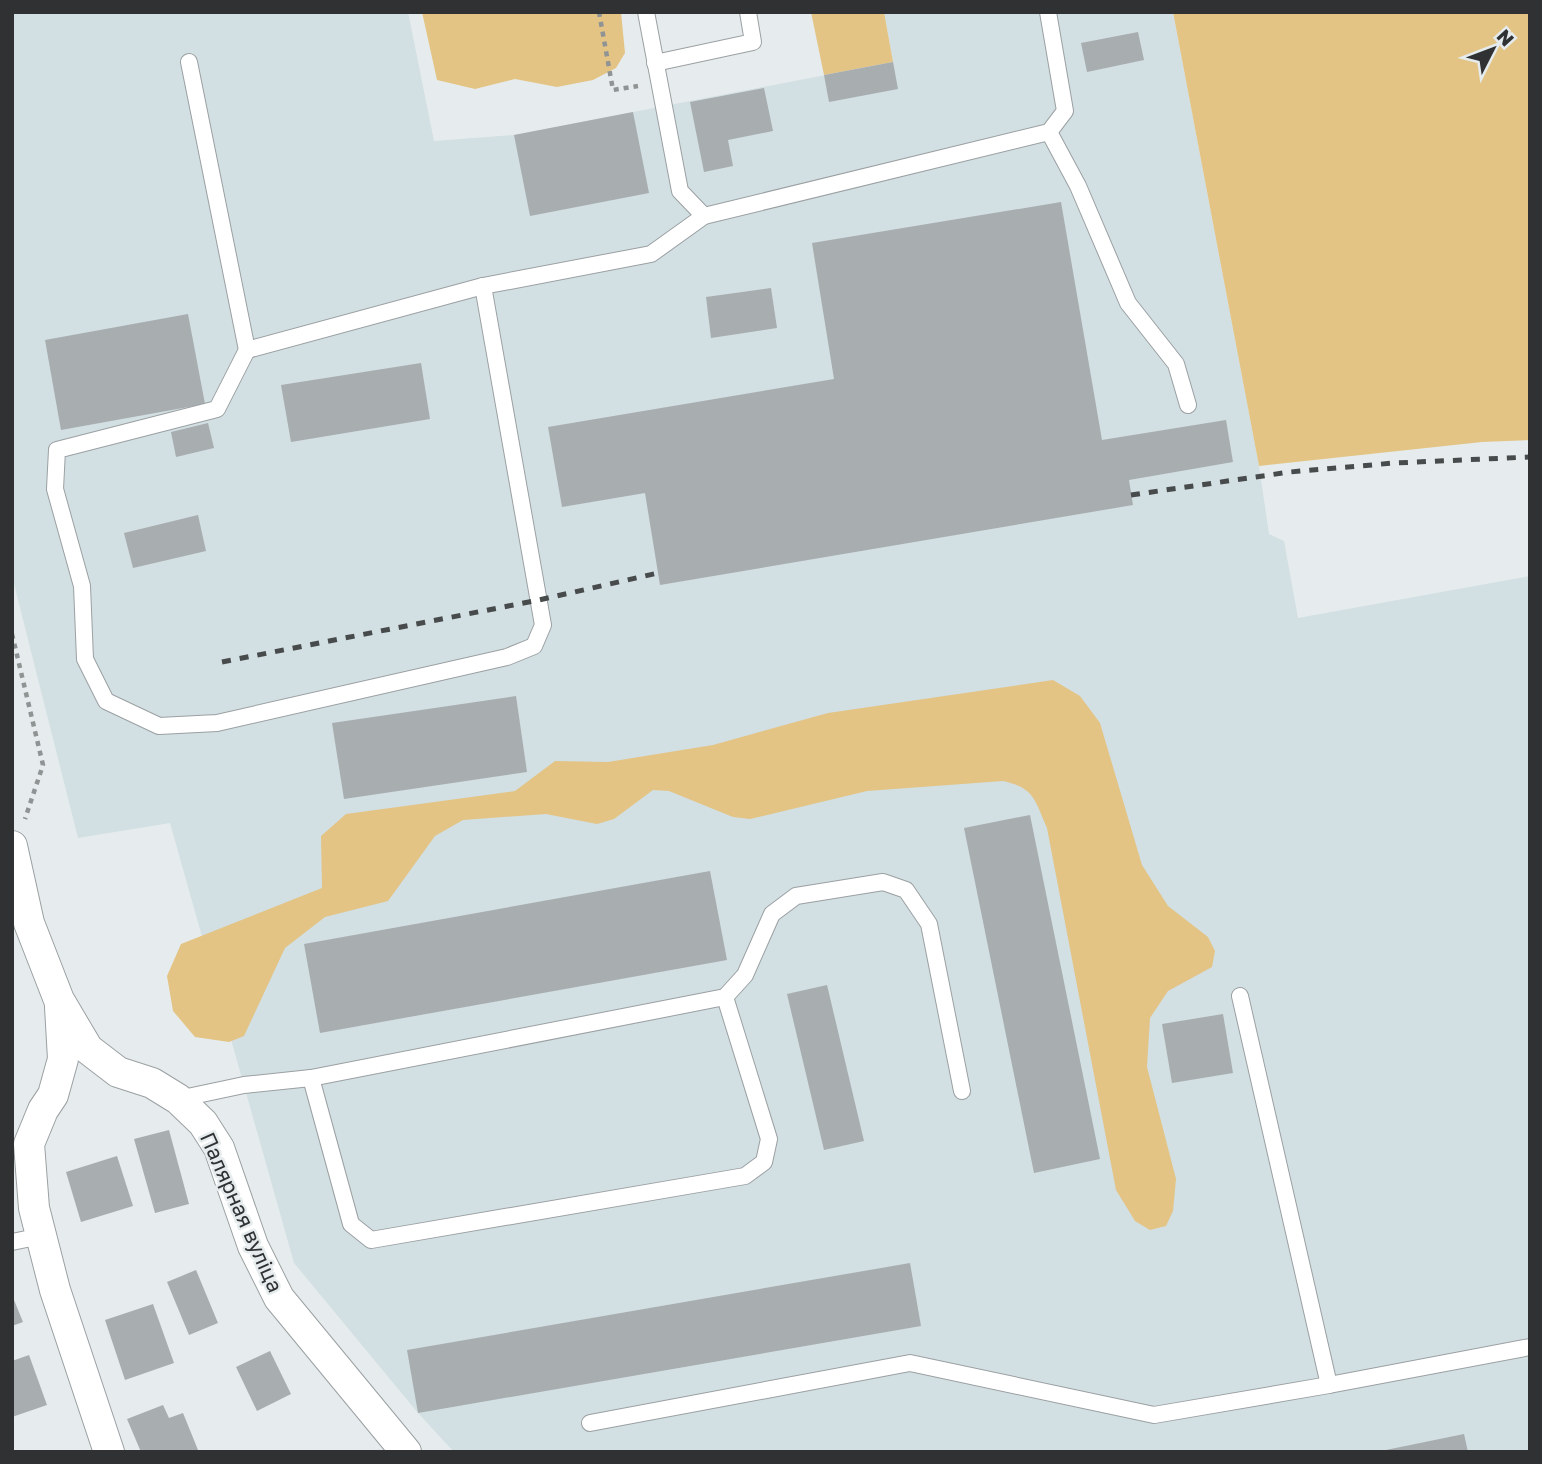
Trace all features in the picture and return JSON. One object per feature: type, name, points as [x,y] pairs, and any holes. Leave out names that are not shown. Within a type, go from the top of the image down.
[{"type":"street","name":"Палярная вуліца","points":[[13,849],[21,926],[59,1000],[88,1048],[118,1072],[152,1083],[178,1099],[203,1123],[219,1148],[253,1246],[279,1298],[406,1452]]},
{"type":"street","name":"Палярная вуліца","points":[[59,1000],[63,1059],[53,1096],[43,1110],[29,1144],[34,1208],[55,1290],[109,1452]]},
{"type":"lane","points":[[646,12],[680,191],[704,216]]},
{"type":"lane","points":[[655,63],[753,42],[748,12]]},
{"type":"lane","points":[[247,350],[483,286],[652,254],[704,216],[1049,132],[1065,111],[1048,12]]},
{"type":"lane","points":[[189,62],[247,350],[217,409],[57,450],[55,489],[82,586],[85,659],[106,701],[159,726],[217,723],[508,657],[534,646],[543,625],[483,286]]},
{"type":"lane","points":[[1049,132],[1078,186],[1128,303],[1176,364],[1188,405]]},
{"type":"lane","points":[[178,1099],[244,1085],[311,1078],[725,997],[745,975],[772,914],[796,896],[883,882],[906,890],[929,924],[962,1091]]},
{"type":"lane","points":[[1240,996],[1329,1385]]},
{"type":"lane","points":[[311,1078],[351,1224],[371,1240],[745,1176],[764,1162],[769,1139],[725,997]]},
{"type":"lane","points":[[12,1242],[41,1236]]},
{"type":"lane","points":[[590,1423],[910,1363],[1154,1415],[1530,1347]]},
{"type":"path","points":[[599,12],[612,90],[659,82]]},
{"type":"path","points":[[12,634],[43,765],[13,849]]},
{"type":"shaded area","points":[[12,12],[408,12],[434,141],[514,135],[893,62],[884,12],[1173,12],[1259,466],[1269,534],[1284,541],[1298,618],[1530,576],[1530,1452],[454,1452],[418,1413],[294,1263],[170,823],[78,838],[12,576]]},
{"type":"shaded area","points":[[422,12],[621,12],[625,53],[616,68],[593,80],[557,87],[515,79],[475,89],[437,80]]},
{"type":"shaded area","points":[[811,12],[884,12],[893,62],[824,75]]},
{"type":"shaded area","points":[[1173,12],[1530,12],[1530,440],[1482,442],[1259,466]]},
{"type":"shaded area","points":[[1053,680],[1080,696],[1100,723],[1142,865],[1168,906],[1208,937],[1215,951],[1212,967],[1168,991],[1150,1018],[1147,1067],[1176,1179],[1173,1211],[1166,1226],[1150,1230],[1135,1221],[1116,1190],[1047,828],[1028,792],[1003,781],[867,791],[750,819],[733,817],[669,791],[653,790],[614,819],[597,824],[546,814],[463,820],[435,836],[388,901],[325,917],[285,948],[244,1036],[229,1042],[195,1037],[173,1011],[167,976],[181,944],[322,888],[321,836],[346,814],[515,791],[555,761],[608,762],[713,745],[828,713]]},
{"type":"building","points":[[1138,32],[1144,60],[1087,72],[1081,43]]},
{"type":"building","points":[[893,62],[898,89],[829,102],[824,75]]},
{"type":"building","points":[[764,88],[773,131],[728,140],[733,166],[704,172],[690,102]]},
{"type":"building","points":[[633,112],[649,193],[530,216],[514,135]]},
{"type":"building","points":[[1061,202],[1102,440],[1226,420],[1233,462],[1129,480],[1133,505],[660,585],[645,493],[562,507],[548,427],[834,379],[812,243]]},
{"type":"building","points":[[771,288],[777,328],[711,338],[706,297]]},
{"type":"building","points":[[188,314],[205,404],[61,430],[45,340]]},
{"type":"building","points":[[421,363],[430,419],[291,442],[281,385]]},
{"type":"building","points":[[208,423],[214,448],[176,457],[171,432]]},
{"type":"building","points":[[198,515],[206,551],[133,568],[124,533]]},
{"type":"building","points":[[516,696],[527,772],[344,799],[332,723]]},
{"type":"building","points":[[1030,815],[1100,1159],[1034,1173],[964,828]]},
{"type":"building","points":[[710,871],[727,960],[320,1033],[304,944]]},
{"type":"building","points":[[827,985],[864,1141],[824,1150],[787,994]]},
{"type":"building","points":[[1223,1014],[1233,1073],[1172,1083],[1162,1024]]},
{"type":"building","points":[[169,1130],[189,1204],[155,1213],[134,1139]]},
{"type":"building","points":[[117,1156],[133,1206],[81,1222],[66,1172]]},
{"type":"building","points":[[910,1263],[921,1326],[418,1413],[407,1350]]},
{"type":"building","points":[[196,1270],[218,1323],[189,1335],[167,1282]]},
{"type":"building","points":[[12,1295],[23,1322],[12,1326]]},
{"type":"building","points":[[153,1304],[174,1363],[125,1380],[105,1320]]},
{"type":"building","points":[[270,1351],[291,1394],[257,1411],[236,1367]]},
{"type":"building","points":[[29,1355],[47,1405],[12,1417],[12,1361]]},
{"type":"building","points":[[163,1405],[169,1418],[183,1413],[198,1450],[141,1452],[127,1419]]},
{"type":"building","points":[[1464,1434],[1468,1452],[1381,1451]]},
{"type":"railway","points":[[1131,495],[1290,472],[1394,463],[1530,457]]},
{"type":"railway","points":[[222,662],[539,600],[658,573]]}]
